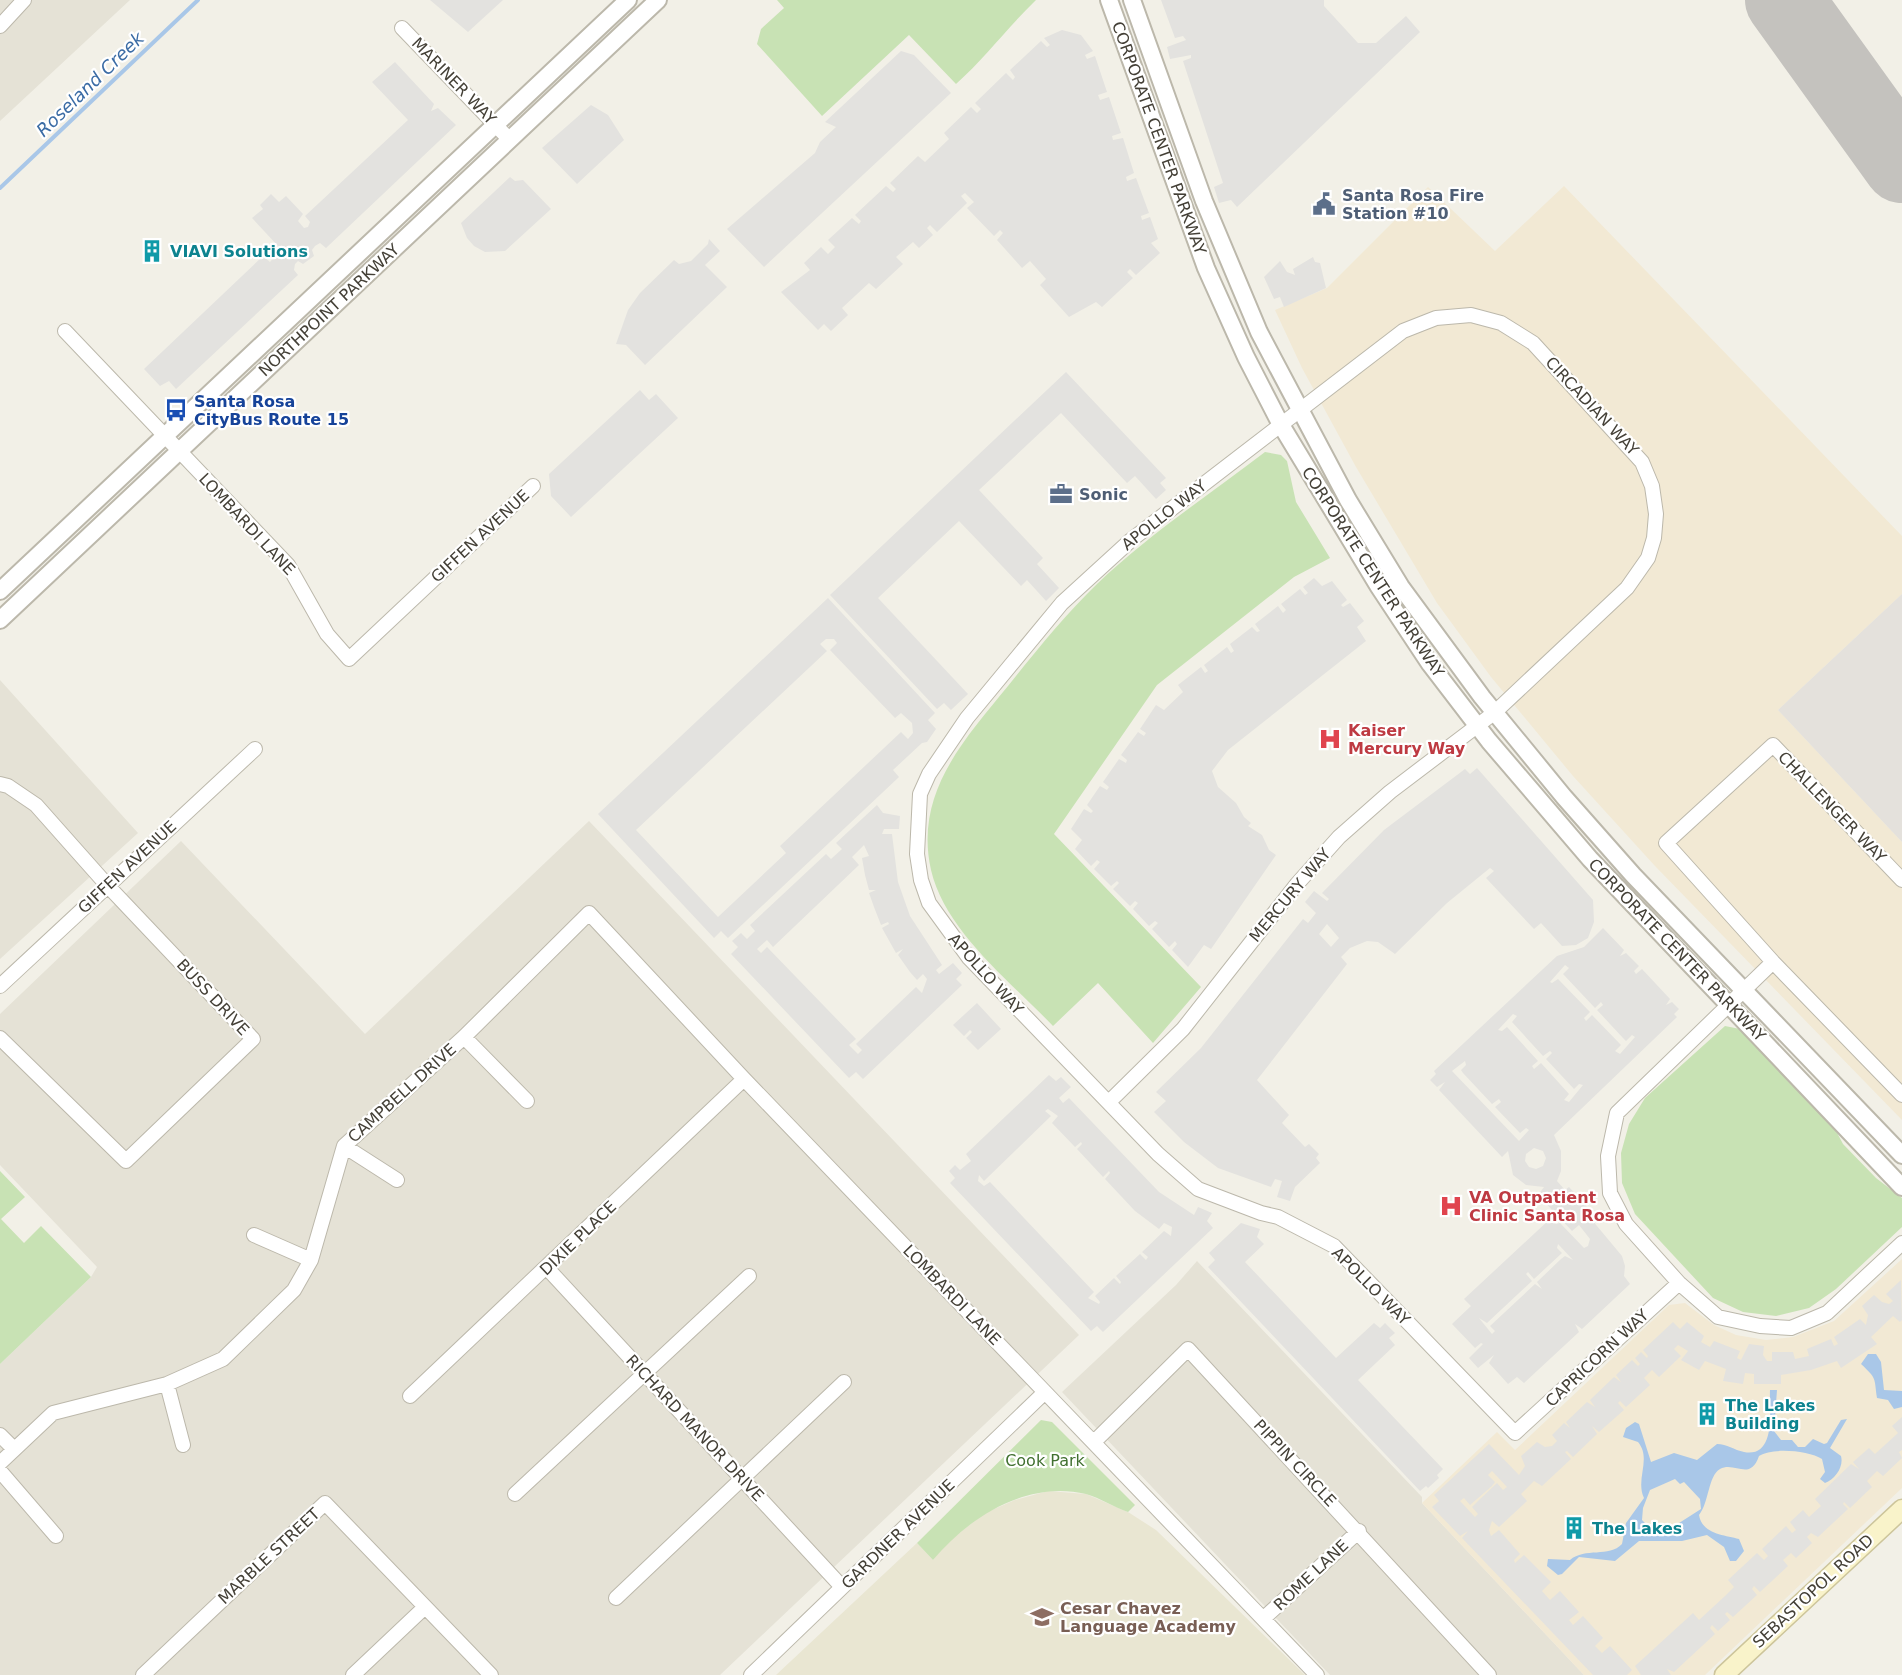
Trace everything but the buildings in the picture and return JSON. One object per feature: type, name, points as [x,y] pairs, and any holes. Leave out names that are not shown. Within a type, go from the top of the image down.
[{"type":"main road","name":"SEBASTOPOL ROAD","points":[[1724,1675],[1902,1509]]},
{"type":"street","points":[[0,26],[24,0]]},
{"type":"street","name":"NORTHPOINT PARKWAY","points":[[0,591],[165,436],[500,130],[628,0]]},
{"type":"street","name":"NORTHPOINT PARKWAY","points":[[0,620],[658,0]]},
{"type":"street","name":"CORPORATE CENTER PARKWAY","points":[[1108,0],[1206,268],[1281,425],[1378,586],[1430,664],[1477,726],[1590,859],[1902,1187]]},
{"type":"street","name":"CORPORATE CENTER PARKWAY","points":[[1132,0],[1227,259],[1299,411],[1348,500],[1401,587],[1494,713],[1634,875],[1902,1155]]},
{"type":"street","name":"MARINER WAY","points":[[402,28],[500,130]]},
{"type":"street","name":"CIRCADIAN WAY","points":[[1299,411],[1411,327],[1444,316],[1471,315],[1501,323],[1526,337],[1642,462],[1652,486],[1656,514],[1652,546],[1642,571],[1620,595],[1494,713]]},
{"type":"street","name":"LOMBARDI LANE","points":[[65,331],[288,564],[327,634],[349,659]]},
{"type":"street","name":"APOLLO WAY","points":[[1299,411],[1131,540],[1062,603],[961,725],[938,758],[920,794],[917,854],[921,880],[929,903],[969,958],[1158,1154],[1198,1189],[1261,1213],[1278,1217],[1334,1246],[1515,1433]]},
{"type":"street","name":"GIFFEN AVENUE","points":[[349,659],[533,486]]},
{"type":"street","name":"MERCURY WAY","points":[[1109,1102],[1176,1037],[1297,884],[1330,846],[1385,796],[1494,713]]},
{"type":"street","name":"CHALLENGER WAY","points":[[1902,880],[1773,745],[1666,843],[1773,962],[1902,1095]]},
{"type":"street","name":"GIFFEN AVENUE","points":[[0,986],[255,749]]},
{"type":"street","name":"BUSS DRIVE","points":[[0,784],[8,786],[36,805],[107,885],[253,1039],[126,1161],[0,1038]]},
{"type":"street","name":"LOMBARDI LANE","points":[[589,913],[744,1079],[1317,1675]]},
{"type":"street","name":"CAMPBELL DRIVE","points":[[0,1463],[53,1413],[167,1384],[223,1359],[294,1290],[311,1260],[344,1146],[464,1037],[589,913]]},
{"type":"street","points":[[1773,962],[1617,1113],[1608,1156],[1610,1193],[1626,1224],[1679,1283],[1718,1317],[1760,1326],[1791,1328],[1827,1313],[1902,1243]]},
{"type":"street","points":[[464,1037],[527,1101]]},
{"type":"street","name":"DIXIE PLACE","points":[[410,1396],[744,1079]]},
{"type":"street","points":[[344,1146],[397,1180]]},
{"type":"street","points":[[254,1235],[311,1260]]},
{"type":"street","name":"RICHARD MANOR DRIVE","points":[[547,1268],[842,1587]]},
{"type":"street","points":[[515,1494],[646,1375],[749,1276]]},
{"type":"street","name":"CAPRICORN WAY","points":[[1515,1433],[1679,1283]]},
{"type":"street","name":"PIPPIN CIRCLE","points":[[1094,1442],[1188,1349],[1359,1531],[1489,1675]]},
{"type":"street","points":[[616,1598],[844,1382]]},
{"type":"street","points":[[167,1384],[183,1445]]},
{"type":"street","name":"GARDNER AVENUE","points":[[751,1675],[1045,1392]]},
{"type":"street","points":[[0,1435],[14,1449]]},
{"type":"street","points":[[0,1471],[56,1536]]},
{"type":"street","name":"MARBLE STREET","points":[[143,1675],[325,1503],[490,1675]]},
{"type":"street","name":"ROME LANE","points":[[1264,1618],[1359,1531]]},
{"type":"street","points":[[353,1675],[425,1607]]},
{"type":"shaded area","points":[[0,0],[130,0],[0,121]]},
{"type":"shaded area","points":[[430,0],[503,0],[468,32]]},
{"type":"shaded area","points":[[1161,0],[1324,0],[1324,6],[1358,43],[1376,43],[1406,16],[1420,32],[1237,207],[1231,200],[1219,203],[1214,187],[1223,183],[1183,61],[1191,58],[1191,55],[1170,59],[1167,47],[1186,40],[1183,36],[1175,38]]},
{"type":"shaded area","points":[[1062,30],[1081,35],[1093,51],[1085,55],[1087,59],[1095,56],[1107,92],[1098,95],[1100,100],[1109,97],[1121,133],[1112,136],[1113,140],[1123,138],[1134,173],[1126,177],[1127,181],[1136,178],[1149,213],[1141,216],[1142,220],[1150,217],[1158,239],[1151,243],[1160,253],[1136,275],[1130,269],[1127,272],[1133,278],[1102,307],[1096,302],[1069,317],[1040,285],[1046,279],[1030,261],[1022,268],[997,240],[1003,233],[1000,230],[994,236],[967,208],[974,202],[965,193],[961,196],[967,203],[937,232],[930,225],[927,228],[933,235],[919,248],[913,242],[896,257],[903,264],[876,289],[869,283],[842,308],[848,315],[831,331],[824,324],[818,330],[781,292],[810,270],[804,263],[821,247],[828,254],[835,247],[828,240],[852,218],[859,224],[861,221],[855,215],[886,186],[893,192],[896,189],[890,183],[918,156],[925,162],[949,139],[944,133],[971,107],[977,113],[981,109],[975,103],[1006,73],[1013,80],[1015,77],[1010,70],[1041,41],[1047,47],[1050,45],[1044,38]]},
{"type":"shaded area","points":[[901,51],[914,55],[951,93],[764,267],[727,229],[815,153],[820,142],[836,127],[825,122]]},
{"type":"shaded area","points":[[395,62],[434,104],[431,111],[438,108],[456,125],[326,248],[320,243],[312,250],[314,256],[303,264],[298,261],[294,270],[298,275],[176,389],[169,381],[160,386],[144,369],[263,256],[270,262],[276,255],[278,246],[252,218],[263,209],[260,205],[271,194],[279,202],[286,196],[303,214],[298,221],[304,228],[308,227],[310,222],[305,216],[408,120],[372,82]]},
{"type":"shaded area","points":[[591,105],[608,115],[624,140],[577,184],[542,148]]},
{"type":"shaded area","points":[[510,177],[515,181],[523,180],[551,209],[505,251],[485,252],[474,246],[467,238],[461,223]]},
{"type":"shaded area","points":[[1564,186],[1902,536],[1902,594],[1778,710],[1902,842],[1902,1120],[1655,866],[1573,776],[1491,677],[1437,603],[1356,467],[1302,368],[1275,310],[1327,288],[1428,187],[1495,251]]},
{"type":"shaded area","points":[[709,239],[720,251],[705,265],[727,287],[645,365],[626,345],[616,344],[628,310],[640,293],[674,260],[679,264],[691,261],[708,244]]},
{"type":"shaded area","points":[[1313,257],[1315,262],[1320,263],[1326,288],[1284,307],[1280,297],[1274,299],[1264,277],[1280,261],[1287,272],[1295,275],[1293,269]]},
{"type":"shaded area","points":[[1066,372],[1166,478],[1160,483],[1166,490],[1156,499],[1135,476],[1127,483],[1061,413],[979,490],[1043,558],[1037,564],[1059,588],[1046,601],[1027,580],[1021,586],[959,521],[878,598],[968,694],[951,710],[944,703],[937,709],[830,595]]},
{"type":"shaded area","points":[[640,390],[649,400],[656,394],[678,418],[571,517],[551,496],[549,474]]},
{"type":"shaded area","points":[[1314,578],[1322,586],[1332,581],[1347,600],[1341,605],[1343,607],[1350,603],[1364,621],[1357,627],[1366,641],[1228,750],[1212,771],[1218,787],[1236,803],[1244,817],[1251,823],[1248,826],[1262,835],[1269,850],[1276,855],[1211,949],[1204,945],[1188,967],[1172,950],[1177,944],[1175,941],[1169,947],[1152,929],[1158,923],[1155,921],[1149,926],[1133,909],[1138,903],[1135,901],[1130,906],[1113,889],[1119,883],[1117,881],[1111,886],[1094,869],[1100,862],[1097,860],[1091,866],[1075,849],[1082,840],[1071,829],[1084,809],[1091,813],[1093,811],[1087,805],[1100,786],[1107,790],[1109,787],[1103,782],[1119,759],[1126,763],[1127,760],[1121,755],[1138,732],[1144,736],[1146,733],[1140,729],[1156,705],[1164,710],[1183,692],[1178,685],[1201,667],[1205,673],[1208,671],[1204,665],[1227,647],[1231,653],[1234,651],[1230,644],[1252,627],[1257,632],[1260,631],[1255,624],[1278,606],[1283,613],[1286,610],[1281,604],[1300,589],[1305,595],[1308,593],[1303,587]]},
{"type":"shaded area","points":[[1902,594],[1902,842],[1778,710]]},
{"type":"shaded area","points":[[828,598],[935,713],[928,720],[936,729],[927,742],[922,743],[893,770],[899,777],[728,938],[721,931],[714,938],[598,814]],"holes":[[[826,639],[834,639],[837,643],[830,650],[895,718],[901,713],[912,723],[913,733],[908,739],[901,732],[780,846],[786,853],[718,917],[636,830],[827,651],[820,644]]]},
{"type":"shaded area","points":[[0,680],[138,833],[0,959]]},
{"type":"shaded area","points":[[1477,768],[1593,900],[1594,922],[1588,938],[1576,945],[1562,946],[1541,923],[1534,929],[1486,878],[1494,871],[1490,868],[1447,903],[1395,954],[1378,942],[1367,941],[1350,948],[1341,957],[1347,964],[1257,1080],[1289,1115],[1282,1123],[1305,1147],[1309,1144],[1319,1154],[1316,1158],[1320,1163],[1295,1187],[1290,1201],[1277,1197],[1282,1181],[1275,1179],[1271,1187],[1218,1168],[1184,1142],[1154,1112],[1166,1101],[1156,1092],[1201,1048],[1303,919],[1308,923],[1316,913],[1305,902],[1314,891],[1327,901],[1329,899],[1322,893],[1384,830],[1465,769],[1470,774]],"holes":[[[1327,924],[1339,938],[1331,947],[1319,934]]]},
{"type":"shaded area","points":[[877,805],[883,813],[900,816],[899,829],[884,829],[882,834],[892,834],[898,882],[910,916],[942,965],[936,970],[939,974],[953,963],[962,973],[956,979],[962,985],[863,1079],[856,1072],[849,1078],[731,954],[738,947],[732,941],[741,933],[747,939],[755,931],[750,925],[826,854],[831,859],[842,849],[836,843]],"holes":[[[864,845],[869,856],[862,858],[869,890],[876,890],[869,893],[881,925],[888,922],[889,924],[882,928],[896,953],[903,949],[898,955],[917,980],[923,974],[927,979],[922,993],[916,987],[856,1044],[862,1050],[858,1054],[849,1045],[856,1039],[767,947],[761,953],[757,949],[767,940],[773,947],[859,865],[852,857]]]},
{"type":"shaded area","points":[[589,821],[1079,1335],[720,1675],[0,1675],[0,1364],[91,1277],[97,1267],[0,1165],[0,1014],[181,841],[365,1034]]},
{"type":"shaded area","points":[[1603,928],[1624,950],[1620,956],[1626,953],[1639,966],[1634,971],[1636,974],[1642,969],[1670,999],[1666,1005],[1672,1002],[1679,1009],[1674,1014],[1677,1017],[1554,1135],[1561,1151],[1561,1171],[1557,1181],[1565,1190],[1569,1187],[1590,1210],[1587,1214],[1622,1256],[1625,1266],[1624,1276],[1630,1284],[1582,1329],[1575,1324],[1579,1332],[1524,1383],[1517,1377],[1508,1384],[1489,1363],[1494,1355],[1478,1368],[1469,1358],[1483,1344],[1475,1348],[1452,1324],[1471,1306],[1464,1299],[1551,1218],[1556,1224],[1560,1223],[1584,1248],[1588,1246],[1590,1239],[1579,1225],[1572,1231],[1538,1195],[1544,1187],[1526,1185],[1513,1175],[1508,1151],[1502,1157],[1439,1090],[1445,1082],[1437,1087],[1430,1080],[1436,1074],[1434,1071],[1557,956],[1584,947]],"holes":[[[1565,965],[1569,968],[1563,974],[1595,1008],[1601,1002],[1603,1005],[1597,1010],[1623,1038],[1626,1041],[1632,1035],[1635,1037],[1620,1054],[1615,1051],[1621,1045],[1592,1015],[1586,1021],[1584,1018],[1590,1012],[1558,979],[1550,982]],[[1513,1014],[1517,1016],[1512,1022],[1543,1056],[1550,1051],[1552,1053],[1546,1059],[1574,1089],[1579,1084],[1583,1085],[1569,1102],[1564,1100],[1569,1094],[1541,1063],[1534,1069],[1532,1066],[1538,1061],[1507,1027],[1502,1031],[1498,1030]],[[1465,1061],[1466,1065],[1461,1070],[1463,1073],[1492,1104],[1499,1099],[1501,1102],[1495,1107],[1520,1133],[1526,1128],[1529,1130],[1519,1141],[1452,1071]],[[1534,1148],[1543,1151],[1546,1158],[1543,1166],[1536,1169],[1529,1167],[1525,1161],[1526,1154]],[[1558,1244],[1573,1260],[1565,1256],[1561,1259],[1537,1282],[1542,1289],[1535,1284],[1490,1326],[1495,1331],[1492,1334],[1479,1318],[1487,1323],[1532,1281],[1526,1274],[1528,1272],[1534,1279],[1562,1253],[1557,1248]]]},
{"type":"shaded area","points":[[977,1003],[1001,1029],[978,1050],[966,1038],[972,1032],[970,1030],[964,1036],[953,1025]]},
{"type":"shaded area","points":[[1049,1075],[1056,1081],[1061,1077],[1071,1087],[1059,1098],[1063,1103],[1069,1098],[1159,1192],[1194,1215],[1198,1207],[1212,1213],[1207,1221],[1213,1228],[1103,1332],[1097,1326],[1091,1331],[950,1183],[955,1178],[949,1171],[955,1165],[960,1170],[971,1161],[966,1154]],"holes":[[[1048,1109],[1058,1116],[1052,1123],[1075,1147],[1081,1142],[1082,1144],[1077,1149],[1103,1177],[1109,1171],[1105,1179],[1135,1211],[1159,1229],[1164,1223],[1172,1227],[1171,1236],[1164,1231],[1142,1252],[1148,1257],[1146,1260],[1140,1254],[1116,1276],[1120,1284],[1114,1278],[1095,1296],[1099,1304],[1088,1298],[1094,1292],[990,1182],[984,1186],[978,1181],[979,1175],[984,1181],[1051,1116],[1045,1111]]]},
{"type":"shaded area","points":[[1241,1223],[1260,1229],[1257,1237],[1264,1244],[1245,1262],[1336,1358],[1374,1323],[1380,1328],[1385,1323],[1395,1333],[1389,1338],[1395,1345],[1358,1380],[1443,1469],[1437,1475],[1439,1478],[1428,1488],[1426,1486],[1420,1491],[1208,1267],[1215,1260],[1209,1253]]},
{"type":"shaded area","points":[[1902,1259],[1902,1488],[1705,1675],[1584,1675],[1422,1503],[1497,1432],[1515,1450],[1669,1305],[1685,1303],[1714,1325],[1736,1335],[1766,1340],[1793,1337],[1834,1321]]},
{"type":"shaded area","points":[[1197,1261],[1422,1497],[1422,1503],[1584,1675],[1330,1675],[1062,1392],[1176,1285]]},
{"type":"shaded area","points":[[1901,1280],[1902,1320],[1900,1322],[1893,1316],[1871,1337],[1877,1344],[1841,1368],[1837,1361],[1811,1370],[1781,1375],[1781,1384],[1754,1384],[1754,1374],[1745,1373],[1743,1384],[1723,1381],[1726,1369],[1705,1361],[1699,1370],[1681,1360],[1688,1351],[1678,1345],[1674,1349],[1681,1356],[1659,1377],[1652,1370],[1644,1378],[1650,1385],[1626,1407],[1620,1401],[1618,1403],[1624,1410],[1599,1432],[1592,1426],[1597,1434],[1573,1457],[1567,1451],[1565,1452],[1571,1459],[1542,1486],[1534,1481],[1521,1494],[1527,1501],[1499,1527],[1492,1521],[1489,1530],[1491,1536],[1499,1530],[1520,1554],[1514,1560],[1515,1563],[1524,1555],[1551,1582],[1542,1591],[1550,1600],[1560,1591],[1579,1612],[1569,1620],[1573,1625],[1583,1616],[1603,1638],[1595,1646],[1602,1653],[1610,1646],[1632,1670],[1627,1675],[1593,1675],[1462,1538],[1468,1531],[1460,1536],[1432,1507],[1439,1501],[1434,1495],[1489,1444],[1519,1475],[1525,1466],[1521,1456],[1537,1442],[1545,1447],[1552,1446],[1557,1441],[1552,1435],[1564,1423],[1570,1428],[1566,1422],[1587,1402],[1595,1407],[1590,1400],[1614,1377],[1621,1382],[1616,1375],[1632,1360],[1638,1366],[1640,1364],[1635,1358],[1641,1352],[1647,1358],[1643,1350],[1673,1322],[1680,1329],[1687,1322],[1704,1336],[1701,1342],[1710,1347],[1714,1341],[1740,1351],[1737,1358],[1741,1360],[1749,1344],[1764,1346],[1763,1355],[1767,1361],[1772,1361],[1772,1352],[1793,1352],[1795,1359],[1809,1356],[1807,1349],[1831,1339],[1834,1346],[1838,1344],[1834,1337],[1860,1319],[1866,1325],[1868,1315],[1862,1306],[1874,1295],[1882,1302],[1889,1304],[1893,1301],[1886,1294]],"holes":[[[1492,1471],[1507,1487],[1503,1490],[1497,1483],[1472,1507],[1478,1514],[1475,1517],[1460,1501],[1464,1498],[1470,1505],[1492,1486],[1495,1482],[1488,1475]]]},
{"type":"shaded area","points":[[1902,1417],[1902,1450],[1899,1452],[1902,1458],[1883,1476],[1877,1471],[1867,1481],[1872,1487],[1850,1508],[1844,1502],[1843,1504],[1848,1509],[1818,1537],[1811,1533],[1807,1537],[1812,1543],[1796,1558],[1791,1553],[1783,1560],[1788,1566],[1760,1592],[1754,1586],[1752,1589],[1757,1595],[1733,1617],[1727,1612],[1725,1614],[1730,1620],[1718,1631],[1712,1625],[1710,1628],[1715,1634],[1674,1672],[1667,1669],[1671,1675],[1641,1675],[1635,1666],[1693,1613],[1699,1620],[1725,1596],[1734,1587],[1728,1580],[1757,1553],[1764,1560],[1768,1556],[1762,1549],[1786,1526],[1792,1533],[1796,1530],[1790,1522],[1803,1510],[1809,1517],[1821,1506],[1815,1499],[1851,1464],[1859,1469],[1853,1462],[1869,1448],[1875,1454],[1898,1433],[1892,1426]]},
{"type":"shaded area","name":"Cesar Chavez Language Academy","points":[[1048,1491],[1086,1494],[1128,1512],[1156,1530],[1305,1675],[776,1675],[917,1543],[933,1560],[949,1541],[985,1513],[1015,1500]]},
{"type":"green space","points":[[777,0],[1036,0],[956,84],[909,35],[822,116],[757,44],[761,29],[784,8]]},
{"type":"green space","points":[[1265,452],[1281,455],[1287,461],[1296,502],[1330,558],[1294,577],[1157,685],[1054,834],[1201,987],[1153,1043],[1098,983],[1053,1026],[982,954],[950,914],[931,870],[928,843],[930,817],[936,793],[959,748],[1040,647],[1085,596],[1137,549]]},
{"type":"green space","points":[[1725,1026],[1740,1029],[1834,1127],[1843,1144],[1876,1178],[1902,1198],[1902,1227],[1836,1289],[1809,1308],[1776,1316],[1743,1312],[1713,1298],[1635,1214],[1622,1183],[1621,1153],[1629,1124],[1645,1098]]},
{"type":"green space","points":[[0,1171],[25,1197],[1,1219],[24,1243],[41,1226],[91,1277],[0,1364]]},
{"type":"green space","name":"Cook Park","points":[[1041,1420],[1052,1422],[1135,1505],[1128,1512],[1086,1494],[1064,1491],[1042,1492],[1021,1497],[982,1517],[947,1544],[933,1560],[917,1543]]},
{"type":"water","points":[[1868,1354],[1876,1354],[1881,1362],[1884,1390],[1902,1391],[1902,1407],[1894,1409],[1888,1400],[1877,1398],[1874,1379],[1861,1364]]},
{"type":"water","points":[[1770,1390],[1777,1390],[1774,1431],[1781,1440],[1792,1440],[1798,1447],[1805,1447],[1813,1439],[1827,1443],[1841,1420],[1847,1419],[1830,1448],[1841,1456],[1842,1460],[1835,1476],[1825,1483],[1820,1479],[1825,1472],[1822,1459],[1791,1451],[1765,1453],[1759,1456],[1751,1468],[1726,1467],[1716,1472],[1699,1515],[1704,1526],[1709,1530],[1739,1539],[1744,1551],[1736,1561],[1730,1561],[1724,1547],[1707,1535],[1682,1541],[1639,1541],[1615,1561],[1579,1557],[1562,1574],[1558,1575],[1547,1566],[1548,1559],[1570,1560],[1583,1554],[1610,1551],[1622,1544],[1626,1523],[1644,1498],[1641,1484],[1644,1455],[1638,1442],[1623,1437],[1626,1428],[1635,1422],[1639,1424],[1651,1462],[1674,1453],[1697,1460],[1717,1444],[1744,1452],[1755,1452],[1762,1448],[1769,1430]],"holes":[[[1675,1479],[1680,1484],[1684,1482],[1700,1499],[1701,1509],[1665,1532],[1649,1527],[1642,1520],[1643,1508],[1650,1490]]]},
{"type":"waterway","name":"Roseland Creek","points":[[0,188],[198,0]]},
{"type":"runway","points":[[1784,0],[1902,164]]},
{"type":"place","name":"Santa Rosa Fire Station #10","points":[[1324,204]]},
{"type":"place","name":"VIAVI Solutions","points":[[152,251]]},
{"type":"place","name":"Santa Rosa CityBus Route 15","points":[[176,410]]},
{"type":"place","name":"Sonic","points":[[1061,494]]},
{"type":"place","name":"Kaiser Mercury Way","points":[[1330,739]]},
{"type":"place","name":"VA Outpatient Clinic Santa Rosa","points":[[1451,1206]]},
{"type":"place","name":"The Lakes Building","points":[[1707,1414]]},
{"type":"place","name":"The Lakes","points":[[1574,1528]]},
{"type":"place","name":"Cesar Chavez Language Academy","points":[[1042,1617]]}]
